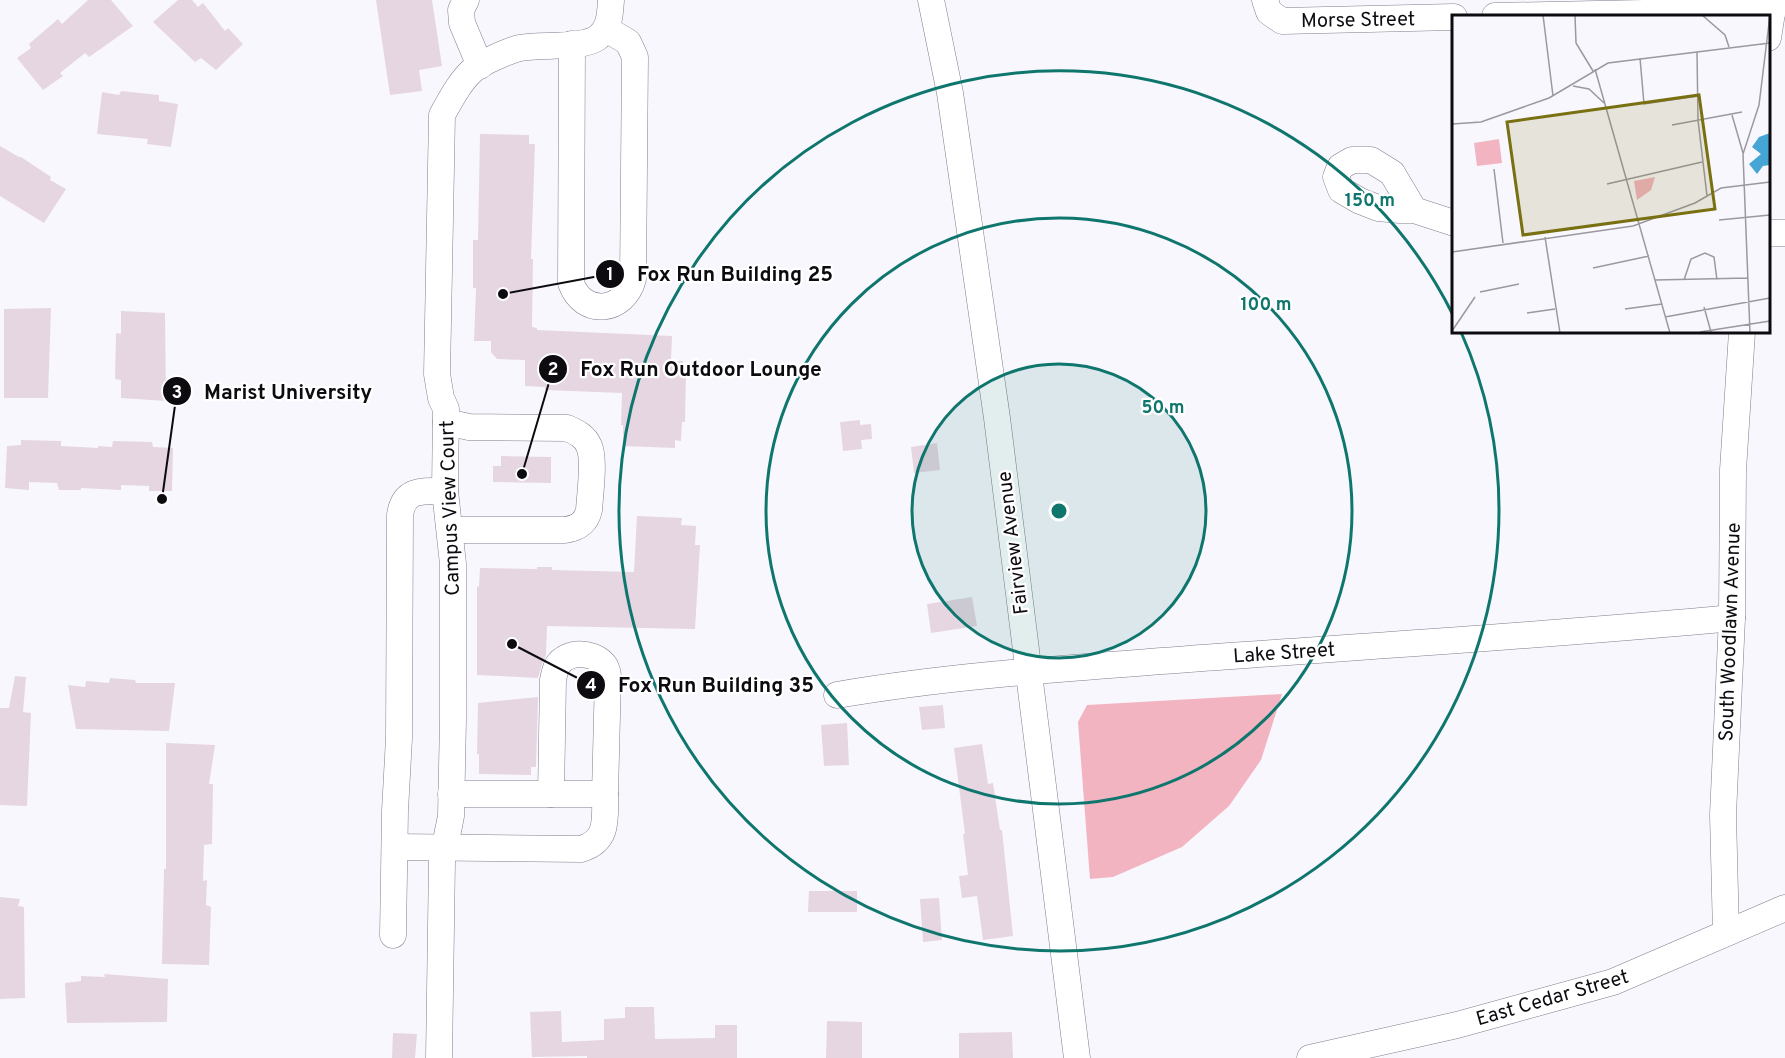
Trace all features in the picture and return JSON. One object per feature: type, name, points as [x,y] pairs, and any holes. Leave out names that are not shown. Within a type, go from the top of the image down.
[{"type":"street","points":[[466,0],[461,10],[462,22],[480,66]]},
{"type":"street","points":[[572,44],[571,283],[575,293],[584,302],[596,306],[610,305],[623,299],[633,279],[635,57],[628,42],[606,29],[610,17],[610,0]]},
{"type":"street","name":"Fairview Avenue","points":[[930,0],[938,30],[962,167],[994,396],[1077,1058]]},
{"type":"street","name":"Morse Street","points":[[1266,4],[1269,12],[1282,21],[1452,17]]},
{"type":"street","points":[[1545,15],[1644,13],[1708,15]]},
{"type":"street","name":"Campus View Court","points":[[440,1058],[442,861],[451,816],[452,794],[453,576],[445,491],[446,409],[441,398],[437,374],[442,115],[459,85],[475,68],[518,48],[587,43],[606,29]]},
{"type":"street","points":[[1414,210],[1452,223]]},
{"type":"street","name":"South Woodlawn Avenue","points":[[1726,933],[1724,815],[1732,618],[1733,470],[1742,333]]},
{"type":"street","points":[[446,422],[469,427],[567,429],[584,437],[590,446],[591,457],[590,510],[582,525],[565,530],[450,531]]},
{"type":"street","points":[[393,935],[399,738],[400,515],[405,500],[411,494],[420,491],[445,491]]},
{"type":"street","name":"Lake Street","points":[[837,695],[908,684],[1028,671],[1606,630],[1732,618]]},
{"type":"street","points":[[395,847],[581,849],[591,846],[598,840],[603,832],[608,676],[605,667],[591,656],[571,655],[562,660],[556,668],[551,794]]},
{"type":"street","points":[[452,794],[605,794]]},
{"type":"street","name":"East Cedar Street","points":[[1310,1058],[1457,1025],[1613,982],[1785,908]]},
{"type":"shaded area","points":[[1282,694],[1261,760],[1229,806],[1182,847],[1113,877],[1090,879],[1078,722],[1087,705]]},
{"type":"building","points":[[88,0],[111,0],[133,26],[89,57],[85,53],[60,73],[63,76],[43,90],[17,58],[31,48],[29,44],[58,19],[62,24]]},
{"type":"building","points":[[178,0],[192,0],[198,7],[203,3],[225,31],[228,28],[243,44],[216,70],[201,58],[195,62],[153,22]]},
{"type":"building","points":[[376,0],[432,0],[442,66],[419,70],[422,91],[390,95]]},
{"type":"building","points":[[121,91],[159,95],[159,101],[178,104],[171,147],[147,144],[148,139],[97,134],[102,92],[119,95]]},
{"type":"building","points":[[480,134],[529,135],[529,144],[535,144],[531,259],[533,259],[532,327],[537,330],[672,336],[671,361],[683,361],[683,370],[686,371],[685,422],[682,422],[681,441],[675,440],[675,448],[623,446],[622,393],[545,390],[545,387],[525,386],[525,360],[497,359],[491,352],[491,341],[474,341],[476,288],[473,288],[473,240],[478,240]]},
{"type":"building","points":[[0,146],[21,157],[51,177],[50,180],[66,189],[44,223],[0,196]]},
{"type":"building","points":[[51,308],[48,398],[4,398],[4,309]]},
{"type":"building","points":[[121,311],[165,313],[166,401],[121,398],[121,380],[115,379],[116,333],[121,334]]},
{"type":"building","points":[[860,420],[860,425],[871,424],[872,439],[861,440],[862,449],[843,451],[840,422]]},
{"type":"building","points":[[21,440],[61,441],[61,446],[98,448],[98,446],[112,447],[113,441],[152,442],[153,447],[173,448],[172,491],[149,491],[149,486],[121,485],[121,490],[81,488],[81,490],[59,490],[57,483],[29,482],[29,490],[5,488],[7,446],[21,445]]},
{"type":"building","points":[[937,443],[940,470],[914,473],[911,447]]},
{"type":"building","points":[[501,456],[551,457],[551,483],[493,482],[493,466],[501,466]]},
{"type":"building","points":[[637,516],[682,518],[681,525],[696,526],[695,545],[700,545],[695,629],[547,626],[546,655],[538,678],[477,675],[477,586],[479,587],[480,568],[552,567],[552,570],[634,572]]},
{"type":"building","points":[[972,597],[977,626],[931,633],[927,604]]},
{"type":"building","points":[[15,676],[26,677],[23,712],[31,713],[27,806],[0,805],[0,708],[9,708]]},
{"type":"building","points":[[110,678],[135,680],[136,683],[175,683],[169,731],[76,729],[68,685],[85,687],[86,681],[109,683]]},
{"type":"building","points":[[538,697],[536,767],[531,767],[531,775],[479,774],[478,703]]},
{"type":"building","points":[[943,705],[945,728],[922,730],[919,707]]},
{"type":"building","points":[[847,723],[849,765],[824,766],[821,725]]},
{"type":"building","points":[[166,743],[215,745],[209,784],[213,784],[212,844],[204,845],[203,881],[207,880],[206,905],[211,907],[209,965],[162,964],[164,869],[166,869]]},
{"type":"building","points":[[982,744],[988,784],[993,783],[1000,830],[1002,830],[1013,936],[983,940],[977,896],[962,898],[959,876],[968,875],[954,748]]},
{"type":"building","points":[[809,891],[857,891],[857,912],[808,912]]},
{"type":"building","points":[[0,897],[20,899],[18,906],[24,907],[25,998],[0,999]]},
{"type":"building","points":[[939,898],[942,940],[923,942],[920,899]]},
{"type":"building","points":[[104,974],[168,979],[167,1022],[67,1023],[65,983],[81,981],[81,976],[105,977]]},
{"type":"building","points":[[625,1007],[654,1007],[655,1039],[715,1038],[715,1025],[737,1025],[737,1058],[532,1057],[530,1012],[561,1011],[562,1042],[604,1040],[604,1019],[625,1018]]},
{"type":"building","points":[[827,1021],[862,1022],[862,1058],[826,1058]]},
{"type":"building","points":[[1012,1032],[1013,1058],[959,1058],[959,1033]]},
{"type":"building","points":[[393,1033],[417,1034],[415,1058],[392,1058]]},
{"type":"place","name":"Fox Run Building 25","points":[[503,294]]},
{"type":"place","name":"Fox Run Outdoor Lounge","points":[[522,474]]},
{"type":"place","name":"Marist University","points":[[162,499]]},
{"type":"place","name":"Fox Run Building 35","points":[[512,644]]}]
